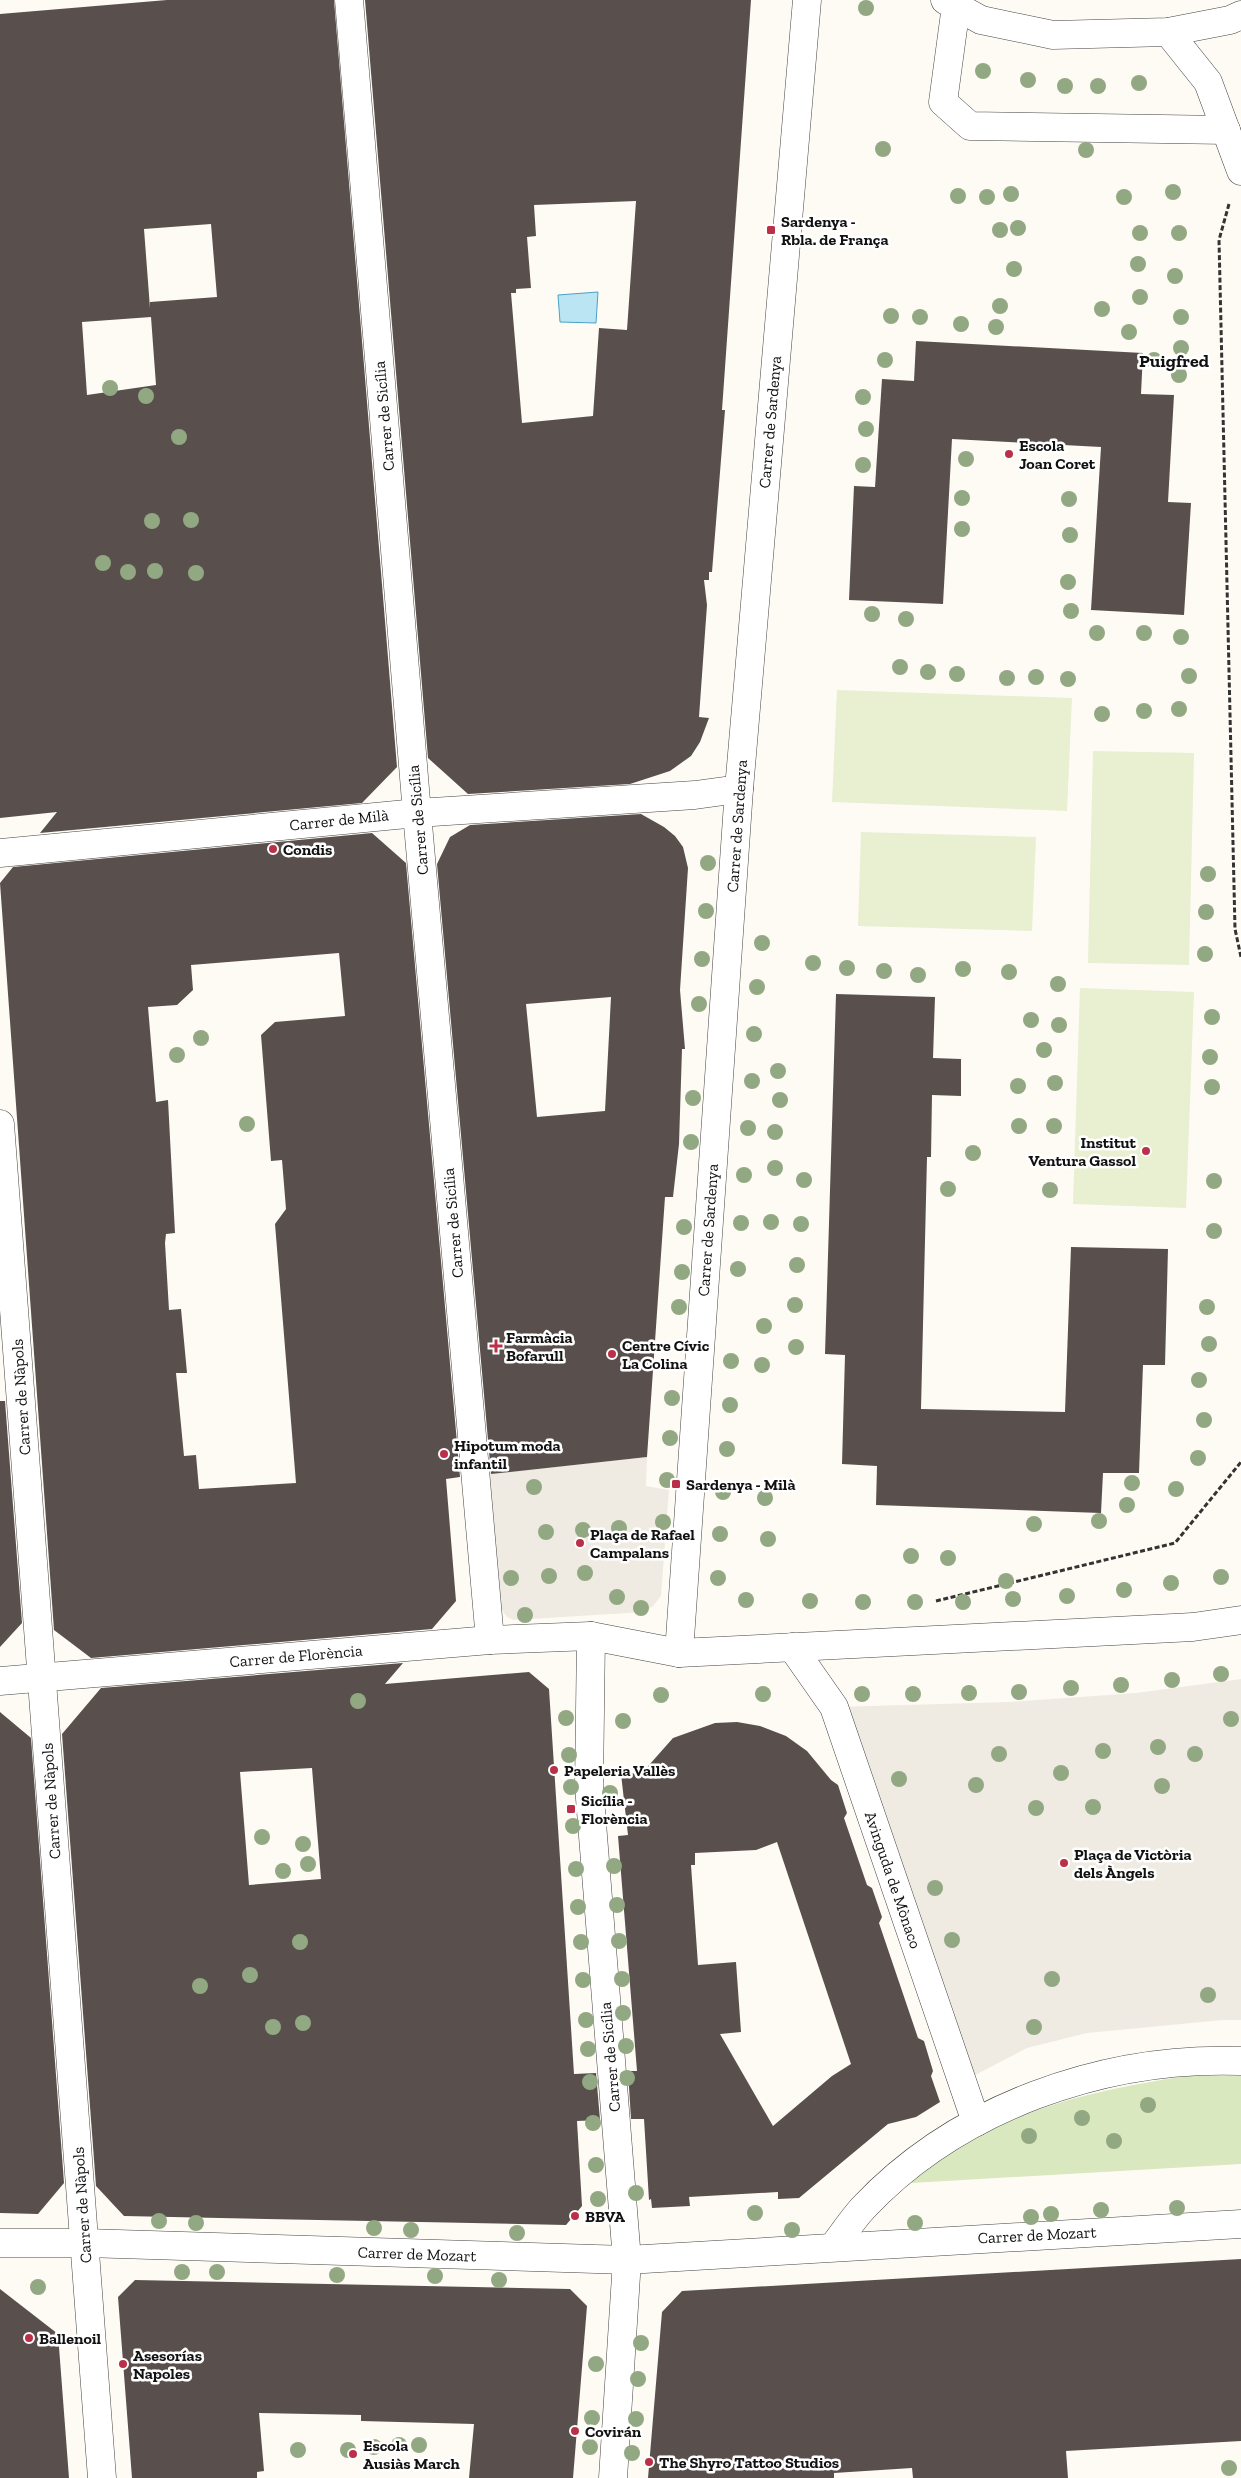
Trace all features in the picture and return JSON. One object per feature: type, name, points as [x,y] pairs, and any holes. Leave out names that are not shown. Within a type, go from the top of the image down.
[{"type":"street","name":"Carrer de Sicília","points":[[349,0],[417,813],[490,1640]]},
{"type":"street","name":"Carrer de Sardenya","points":[[679,1653],[739,789],[807,0]]},
{"type":"street","points":[[1226,130],[970,126],[944,102],[950,3],[981,20],[1053,35],[1168,32],[1230,20],[1241,15]]},
{"type":"street","points":[[1168,32],[1208,82],[1240,169]]},
{"type":"street","name":"Carrer de Milà","points":[[0,853],[417,813],[695,795],[739,789]]},
{"type":"street","name":"Carrer de Nàpols","points":[[0,1124],[102,2478]]},
{"type":"street","points":[[591,1636],[679,1653],[1184,1627],[1241,1620]]},
{"type":"street","name":"Carrer de Sicília","points":[[591,1636],[589,1786],[627,2260],[613,2478]]},
{"type":"street","name":"Carrer de Florència","points":[[0,1681],[490,1640],[591,1636]]},
{"type":"street","name":"Avinguda de Mònaco","points":[[792,1647],[834,1707],[976,2122]]},
{"type":"street","points":[[833,2247],[864,2208],[918,2160],[976,2122],[1027,2099],[1097,2076],[1166,2064],[1241,2061]]},
{"type":"street","name":"Carrer de Mozart","points":[[0,2244],[85,2243],[627,2260],[1241,2224]]},
{"type":"path","points":[[1240,169],[1219,240],[1234,929],[1241,957]]},
{"type":"path","points":[[936,1602],[1175,1543],[1241,1462]]},
{"type":"green space","points":[[837,690],[1072,698],[1067,811],[832,802]]},
{"type":"green space","points":[[1093,751],[1194,753],[1189,965],[1088,963]]},
{"type":"green space","points":[[861,832],[1036,837],[1032,931],[858,926]]},
{"type":"green space","points":[[1080,988],[1194,992],[1186,1208],[1073,1204]]},
{"type":"green space","points":[[1187,2076],[1241,2076],[1241,2164],[911,2183],[942,2159],[974,2139],[1007,2122],[1040,2109],[1111,2089]]},
{"type":"shaded area","name":"Plaça de Rafael Campalans","points":[[647,1457],[646,1486],[669,1490],[661,1596],[653,1606],[644,1612],[514,1620],[507,1617],[499,1606],[490,1474]]},
{"type":"shaded area","name":"Plaça de Victòria dels Àngels","points":[[1241,1679],[1241,2020],[1223,2020],[1087,2033],[1027,2048],[962,2082],[834,1707],[1009,1702],[1136,1693]]},
{"type":"water","points":[[598,292],[596,323],[560,322],[558,295]]},
{"type":"building","points":[[167,0],[334,0],[397,767],[362,803],[40,833],[57,812],[0,818],[0,14]],"holes":[[[211,224],[217,297],[150,302],[150,308],[144,229]],[[151,317],[156,385],[87,395],[82,322]]]},
{"type":"building","points":[[365,0],[751,0],[722,410],[725,410],[712,572],[709,572],[709,580],[704,580],[707,605],[699,717],[709,718],[700,742],[691,756],[670,771],[630,784],[468,794],[428,758]],"holes":[[[636,201],[627,330],[599,328],[593,416],[522,423],[511,293],[516,293],[516,289],[531,288],[527,237],[536,236],[534,205]]]},
{"type":"building","points":[[916,341],[1143,353],[1141,394],[1174,395],[1168,502],[1191,503],[1184,615],[1091,610],[1101,447],[952,439],[943,604],[849,600],[854,486],[875,487],[882,379],[914,381]]},
{"type":"building","points":[[641,814],[664,827],[675,836],[683,847],[688,868],[680,990],[685,1049],[682,1049],[679,1144],[673,1197],[665,1197],[647,1457],[491,1474],[437,864],[450,837],[470,825]],"holes":[[[611,997],[605,1111],[537,1117],[526,1004]]]},
{"type":"building","points":[[372,833],[406,863],[460,1477],[446,1479],[456,1601],[432,1629],[91,1658],[54,1630],[0,883],[13,867]],"holes":[[[339,953],[345,1016],[275,1022],[261,1035],[271,1161],[282,1160],[286,1209],[275,1224],[296,1483],[199,1489],[196,1455],[184,1456],[176,1373],[187,1373],[181,1309],[169,1310],[165,1243],[166,1234],[175,1233],[168,1100],[156,1102],[148,1007],[177,1005],[193,990],[191,965]]]},
{"type":"building","points":[[836,994],[935,997],[933,1058],[961,1059],[961,1096],[932,1095],[931,1157],[927,1157],[921,1409],[1065,1412],[1071,1247],[1168,1249],[1165,1365],[1143,1365],[1139,1473],[1103,1473],[1101,1513],[876,1505],[877,1466],[842,1464],[845,1355],[825,1354]]},
{"type":"building","points":[[0,1401],[5,1401],[22,1623],[0,1647]]},
{"type":"building","points":[[403,1663],[385,1684],[529,1672],[549,1689],[574,2074],[596,2073],[600,2120],[577,2121],[582,2206],[566,2225],[124,2216],[96,2186],[62,1734],[101,1688]],"holes":[[[312,1768],[321,1879],[249,1885],[240,1772]]]},
{"type":"building","points":[[0,1712],[31,1738],[64,2183],[38,2214],[0,2213]]},
{"type":"building","points":[[737,1722],[760,1726],[786,1736],[807,1751],[831,1780],[838,1785],[847,1813],[844,1818],[867,1885],[872,1888],[882,1917],[879,1923],[918,2038],[924,2041],[933,2071],[931,2076],[940,2102],[916,2117],[888,2124],[799,2198],[778,2199],[778,2192],[689,2197],[690,2206],[652,2208],[651,2199],[649,2200],[644,2119],[631,2119],[628,2071],[637,2071],[618,1836],[628,1835],[621,1774],[642,1773],[673,1738],[715,1723]],"holes":[[[777,1842],[851,2064],[832,2076],[773,2126],[720,2034],[741,2032],[736,1962],[698,1965],[691,1865],[695,1865],[695,1853],[756,1850]]]},
{"type":"building","points":[[1241,2259],[1241,2441],[1066,2451],[1068,2478],[913,2478],[912,2468],[834,2473],[834,2478],[648,2478],[662,2312],[682,2291]]},
{"type":"building","points":[[135,2280],[570,2289],[587,2306],[573,2478],[469,2478],[474,2424],[361,2421],[361,2415],[259,2413],[264,2471],[257,2472],[257,2478],[132,2478],[118,2297]]},
{"type":"building","points":[[0,2289],[58,2334],[69,2478],[0,2478]]},
{"type":"place","name":"Sardenya - Rbla. de França","points":[[771,230]]},
{"type":"place","name":"Escola Joan Coret","points":[[1009,454]]},
{"type":"place","name":"Condis","points":[[273,849]]},
{"type":"place","name":"Institut Ventura Gassol","points":[[1146,1151]]},
{"type":"place","name":"Farmàcia Bofarull","points":[[496,1346]]},
{"type":"place","name":"Centre Cívic La Colina","points":[[612,1354]]},
{"type":"place","name":"Hipotum moda infantil","points":[[444,1454]]},
{"type":"place","name":"Sardenya - Milà","points":[[676,1484]]},
{"type":"place","name":"Plaça de Rafael Campalans","points":[[580,1543]]},
{"type":"place","name":"Papeleria Vallès","points":[[554,1770]]},
{"type":"place","name":"Sicília - Florència","points":[[571,1809]]},
{"type":"place","name":"Plaça de Victòria dels Àngels","points":[[1064,1863]]},
{"type":"place","name":"BBVA","points":[[575,2216]]},
{"type":"place","name":"Ballenoil","points":[[29,2338]]},
{"type":"place","name":"Asesorías Napoles","points":[[123,2364]]},
{"type":"place","name":"Covirán","points":[[575,2431]]},
{"type":"place","name":"Escola Ausiàs March","points":[[353,2454]]},
{"type":"place","name":"The Shyro Tattoo Studios","points":[[649,2462]]},
{"type":"district","name":"Puigfred","points":[[1174,361]]}]
